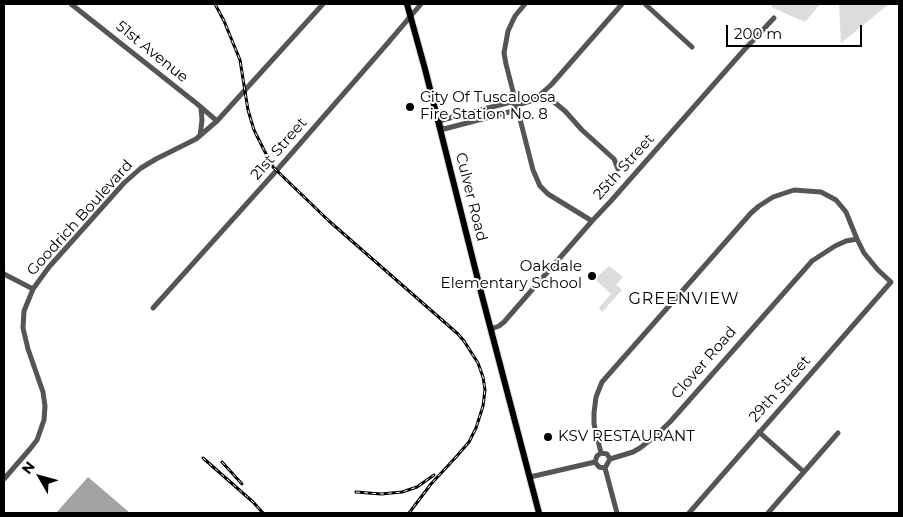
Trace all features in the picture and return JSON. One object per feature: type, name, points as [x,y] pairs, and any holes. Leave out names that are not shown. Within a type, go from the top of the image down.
[{"type":"main road","name":"Culver Road","points":[[407,4],[410,28],[425,69],[539,513]]},
{"type":"street","name":"51st Avenue","points":[[71,4],[217,121]]},
{"type":"street","name":"Goodrich Boulevard","points":[[4,479],[30,449],[41,430],[44,420],[43,392],[23,328],[24,311],[33,289],[50,267],[132,176],[156,159],[200,136],[217,121],[323,4]]},
{"type":"street","name":"21st Street","points":[[153,308],[282,165],[420,4]]},
{"type":"street","points":[[524,4],[510,26],[506,36],[504,53],[533,170],[540,186],[552,197],[592,221]]},
{"type":"street","points":[[517,105],[511,102],[501,104],[442,120],[439,125],[444,129],[509,112],[514,110],[517,105],[534,100],[543,93],[622,4]]},
{"type":"street","points":[[645,4],[692,47]]},
{"type":"street","name":"25th Street","points":[[491,329],[504,322],[774,18]]},
{"type":"street","points":[[543,93],[565,111],[582,130],[614,159],[618,168]]},
{"type":"street","points":[[200,136],[201,108]]},
{"type":"street","points":[[601,453],[594,424],[594,413],[596,397],[605,378],[759,206],[773,197],[788,191],[805,190],[821,192],[836,200],[843,208],[857,239]]},
{"type":"street","name":"29th Street","points":[[689,513],[891,282],[867,257],[857,239]]},
{"type":"street","name":"Clover Road","points":[[610,458],[633,452],[654,438],[812,261],[835,246],[857,239]]},
{"type":"street","points":[[4,274],[33,289]]},
{"type":"street","points":[[759,432],[804,472]]},
{"type":"street","points":[[768,513],[838,433]]},
{"type":"street","points":[[601,453],[607,454],[610,458],[605,468],[617,513]]},
{"type":"street","points":[[601,453],[597,456],[596,462],[599,467],[605,468]]},
{"type":"street","points":[[530,478],[596,462]]},
{"type":"shaded area","points":[[773,4],[820,4],[805,22],[771,7]]},
{"type":"shaded area","points":[[839,4],[889,4],[841,43]]},
{"type":"shaded area","points":[[609,266],[623,277],[616,285],[622,290],[602,312],[599,308],[611,294],[595,279]]},
{"type":"shaded area","points":[[88,477],[130,513],[56,513]]},
{"type":"railway","points":[[215,4],[240,60],[248,110],[254,130],[273,167],[329,221],[458,334],[478,363],[485,390],[483,406],[476,428],[469,442],[431,484],[409,513]]},
{"type":"railway","points":[[203,458],[263,513]]},
{"type":"railway","points":[[222,462],[242,484]]},
{"type":"railway","points":[[356,492],[381,494],[402,492],[417,487],[434,475]]},
{"type":"place","name":"City Of Tuscaloosa Fire Station No. 8","points":[[410,107]]},
{"type":"place","name":"Oakdale Elementary School","points":[[592,276]]},
{"type":"place","name":"KSV RESTAURANT","points":[[548,437]]},
{"type":"district","name":"GREENVIEW","points":[[684,299]]}]
